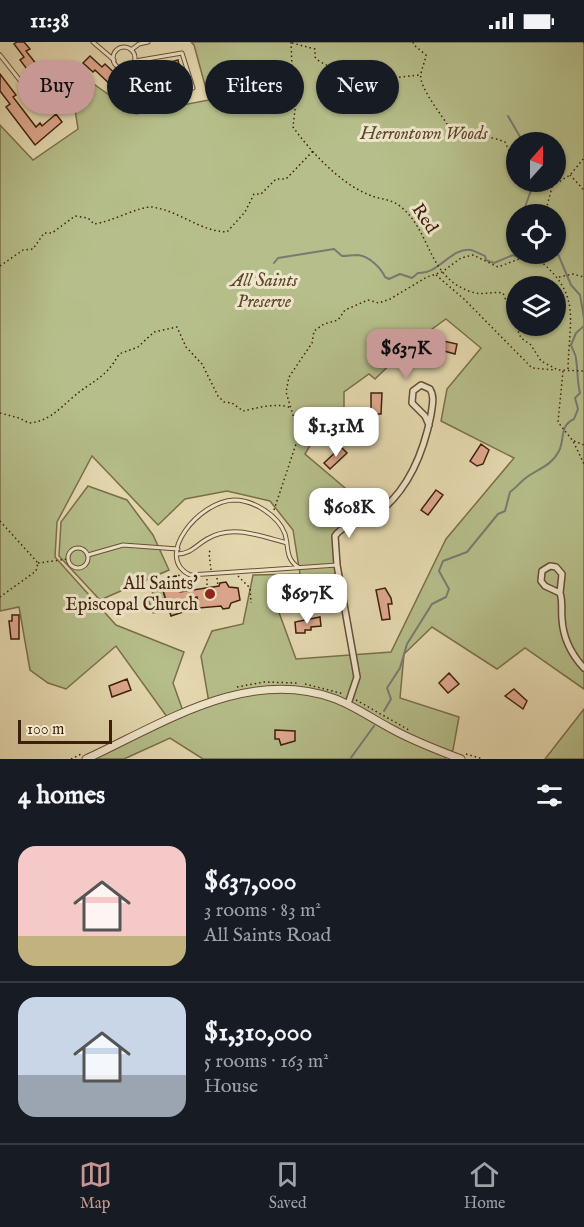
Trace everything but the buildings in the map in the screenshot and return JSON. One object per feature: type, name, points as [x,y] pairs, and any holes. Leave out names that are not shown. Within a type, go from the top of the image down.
[{"type":"street","points":[[348,704],[357,677],[334,541],[338,532],[383,509],[400,491],[425,443],[429,425],[433,397],[430,388],[421,385],[415,388],[411,399],[429,425]]},
{"type":"street","points":[[560,593],[545,586],[541,581],[542,571],[546,567],[553,566],[561,571],[560,593],[566,640],[572,653],[584,668]]},
{"type":"street","points":[[86,759],[193,709],[237,693],[276,688],[319,694],[348,704],[411,739],[463,756]]},
{"type":"lane","points":[[93,42],[114,60],[116,51],[125,47]]},
{"type":"lane","points":[[124,42],[125,47]]},
{"type":"lane","points":[[131,50],[139,44],[148,42]]},
{"type":"lane","points":[[125,47],[131,50],[135,60]]},
{"type":"lane","points":[[140,60],[182,52],[184,60]]},
{"type":"lane","points":[[0,55],[18,79]]},
{"type":"lane","points":[[298,567],[289,558],[284,533],[272,517],[248,503],[234,500],[221,502],[203,511],[188,524],[182,533],[178,549],[180,568],[186,573],[196,575],[337,565]]},
{"type":"lane","points":[[178,554],[189,554],[219,533],[234,531],[286,543]]},
{"type":"lane","points":[[88,555],[123,545],[137,544],[178,549]]},
{"type":"lane","points":[[78,548],[84,550],[88,555],[88,562],[80,568],[71,566],[68,559],[69,553],[78,548]]},
{"type":"path","points":[[413,42],[426,55],[420,75],[423,91],[436,105],[450,129],[468,135],[494,137],[506,144]]},
{"type":"path","points":[[291,43],[315,49],[315,57],[318,61],[342,74],[361,80],[396,79],[420,75]]},
{"type":"path","name":"Red","points":[[291,43],[290,54],[297,92],[293,127],[348,182],[369,195],[392,200],[404,209],[442,272],[458,286],[472,292],[503,293],[521,339],[531,345],[541,360],[558,370]]},
{"type":"path","points":[[0,266],[23,250],[33,249],[44,233],[52,233],[75,216],[88,219],[94,224],[106,223],[148,207],[172,211],[212,231],[227,232],[245,212],[254,194],[261,194],[276,179],[286,179],[314,150]]},
{"type":"path","points":[[566,177],[584,158]]},
{"type":"path","points":[[570,175],[584,189]]},
{"type":"path","points":[[272,517],[299,435],[286,392],[290,377],[312,343],[314,331],[324,324],[338,320],[345,309],[368,300],[379,303],[390,299],[442,272],[461,258],[473,255],[498,267],[506,264]]},
{"type":"path","points":[[544,264],[556,276]]},
{"type":"path","points":[[562,276],[573,274],[584,277]]},
{"type":"path","points":[[435,275],[464,299],[532,368],[584,370]]},
{"type":"path","points":[[566,290],[572,310],[568,371]]},
{"type":"path","points":[[0,413],[29,423],[52,416],[71,398],[100,380],[112,367],[119,354],[138,347],[154,332],[177,327],[186,347],[202,364],[218,396],[224,402],[232,403],[243,411],[265,405],[285,405],[292,408]]},
{"type":"path","points":[[563,370],[558,422],[573,441],[584,464]]},
{"type":"path","points":[[573,441],[584,446]]},
{"type":"path","points":[[0,521],[38,563]]},
{"type":"path","points":[[211,570],[209,552],[212,548]]},
{"type":"path","points":[[38,563],[68,559]]},
{"type":"path","points":[[0,597],[36,571],[38,563]]},
{"type":"path","points":[[158,583],[161,579],[181,574]]},
{"type":"path","points":[[238,575],[250,588],[250,603]]},
{"type":"path","points":[[217,577],[218,586]]},
{"type":"path","points":[[188,589],[189,578]]},
{"type":"path","points":[[206,578],[207,587]]},
{"type":"path","points":[[183,601],[188,602]]},
{"type":"path","points":[[359,701],[415,734]]},
{"type":"path","points":[[463,756],[483,759]]},
{"type":"green space","points":[[191,42],[584,42],[584,689],[525,648],[497,669],[432,627],[404,654],[400,698],[459,717],[453,750],[445,759],[203,759],[170,738],[124,759],[90,759],[170,721],[116,646],[66,689],[48,683],[30,670],[19,607],[0,611],[0,125],[33,160],[78,129],[76,114],[95,114],[95,85],[107,93],[107,114],[193,114],[193,103],[205,101],[205,114],[304,114],[304,60],[205,60],[205,85],[194,45]],"holes":[[[446,319],[481,348],[447,389],[441,421],[514,458],[446,539],[391,652],[296,659],[277,607],[345,604],[336,534],[377,515],[305,454],[312,442],[344,410],[344,392],[369,374],[375,379],[410,345]],[[92,456],[158,525],[185,499],[227,491],[270,501],[293,530],[300,574],[253,575],[243,624],[212,631],[201,656],[209,703],[184,714],[173,683],[184,652],[116,625],[55,557],[57,522]]]},
{"type":"green space","points":[[88,486],[127,500],[153,535],[169,570],[100,600],[59,556],[61,522]]},
{"type":"green space","points":[[161,582],[168,610],[153,613],[147,596],[153,594],[150,585]]},
{"type":"green space","points":[[584,709],[584,759],[545,759]]},
{"type":"waterway","points":[[508,116],[517,132]]},
{"type":"waterway","points":[[526,204],[530,192]]},
{"type":"waterway","points":[[274,263],[278,258],[334,249],[342,256],[358,255],[366,258],[389,279],[400,274],[412,278],[418,273],[432,270],[451,256],[464,250],[474,251],[494,263],[506,258]]},
{"type":"waterway","points":[[562,264],[571,285],[580,295],[584,318]]},
{"type":"waterway","points":[[384,711],[391,699],[387,688],[400,668],[407,644],[432,604],[446,597],[449,589],[439,571],[443,561],[467,552],[498,514],[505,511],[510,492],[549,463],[559,451],[564,429],[574,419],[578,409],[575,398],[580,393],[576,357],[571,345],[576,333],[584,326]]},
{"type":"waterway","points":[[350,759],[374,726]]},
{"type":"place","name":"All Saints' Episcopal Church","points":[[210,594]]},
{"type":"park label","name":"Herrontown Woods","points":[[424,134]]},
{"type":"park label","name":"All Saints Preserve","points":[[264,291]]}]
